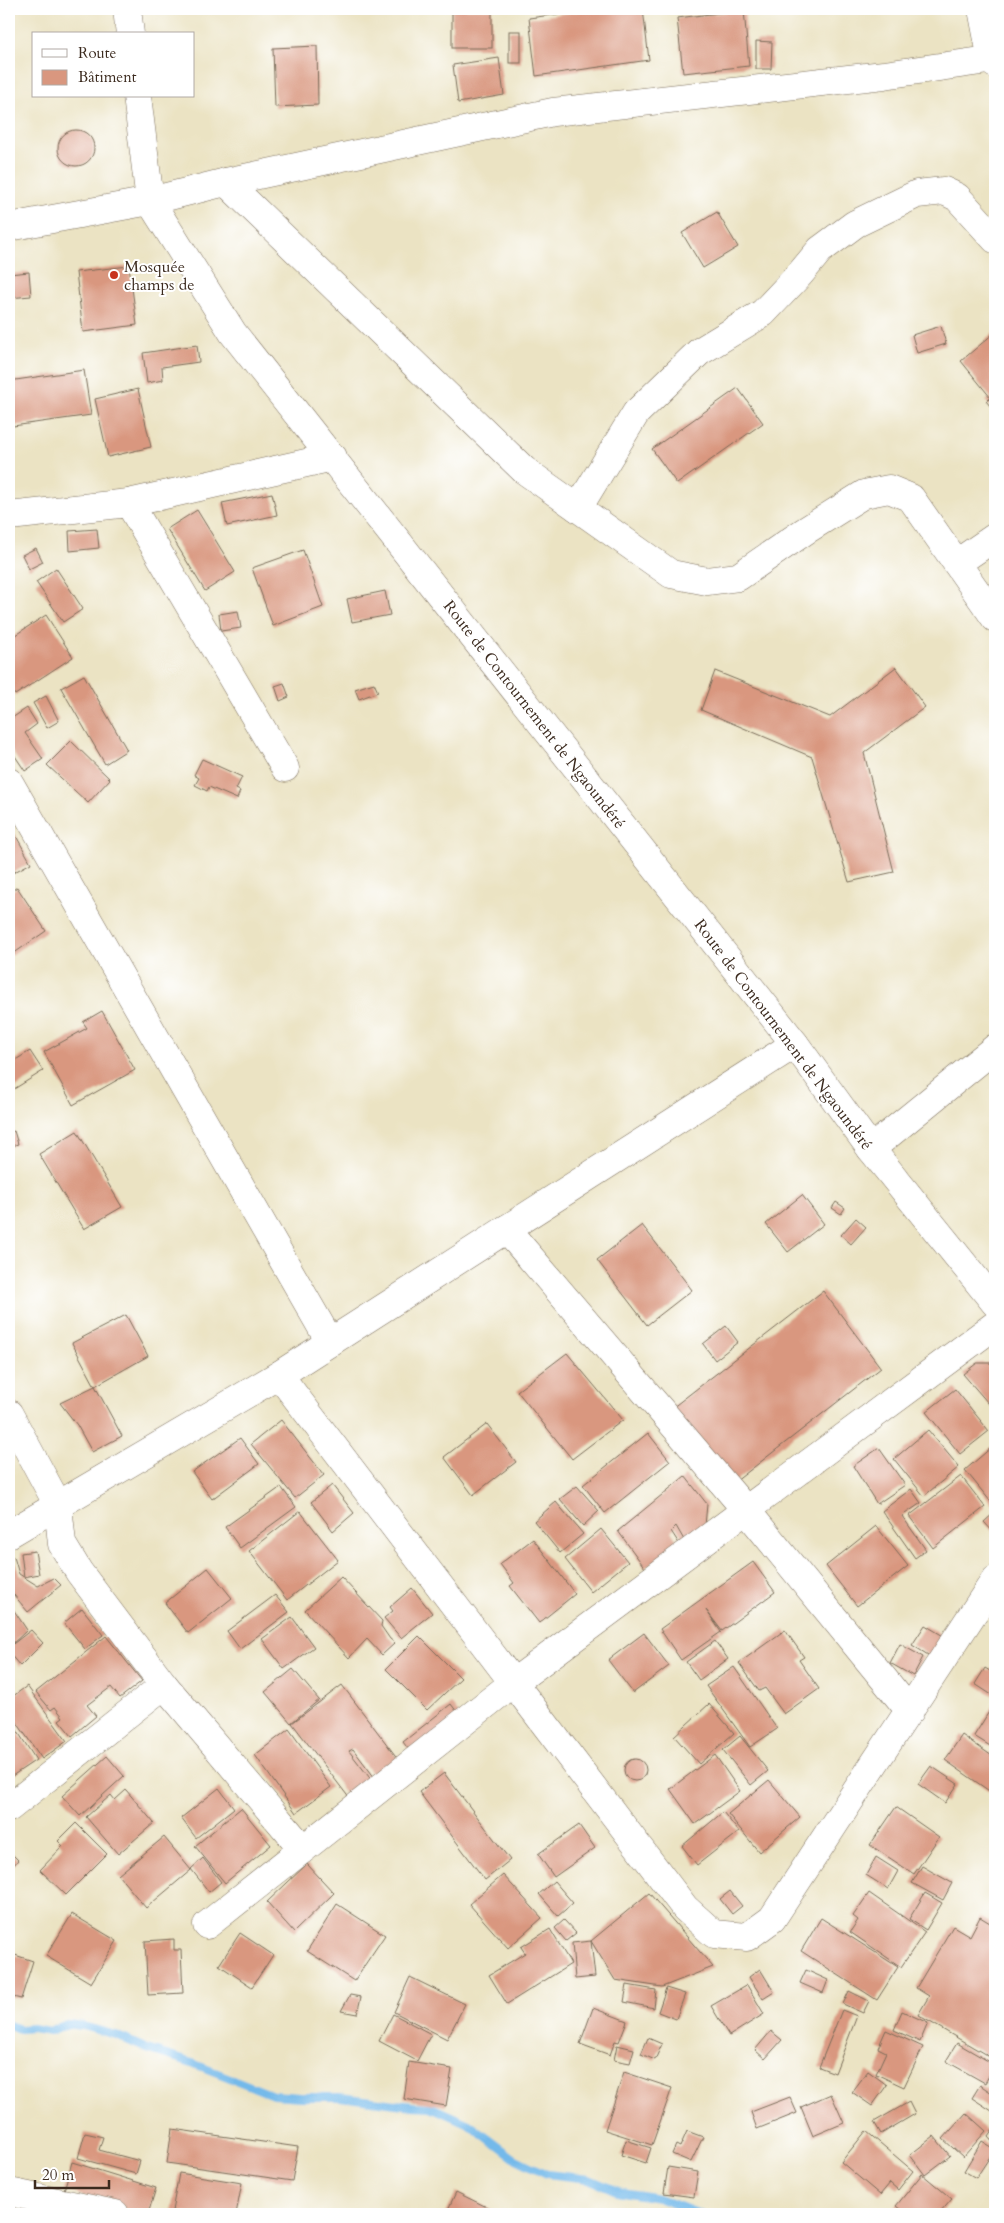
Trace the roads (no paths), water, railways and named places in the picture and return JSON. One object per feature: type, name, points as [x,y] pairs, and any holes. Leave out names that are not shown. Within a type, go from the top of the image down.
[{"type":"street","points":[[127,9],[130,32]]},
{"type":"street","points":[[9,227],[150,201],[226,182],[553,112],[994,61],[982,9]]},
{"type":"street","name":"Route de Contournement de Ngaoundéré","points":[[137,98],[150,201],[233,333],[795,1044],[871,1149],[995,1303]]},
{"type":"street","points":[[226,182],[524,470],[671,574],[707,581],[738,577],[805,531],[864,494],[889,489],[911,498],[995,618]]},
{"type":"street","points":[[578,508],[636,413],[699,352],[763,313],[820,250],[855,224],[917,194],[944,191],[957,197],[995,239]]},
{"type":"street","points":[[9,516],[129,503],[332,457]]},
{"type":"street","points":[[129,503],[285,768]]},
{"type":"street","points":[[957,562],[995,537]]},
{"type":"street","points":[[9,782],[15,807],[330,1342]]},
{"type":"street","points":[[9,1534],[279,1375],[795,1044]]},
{"type":"street","points":[[871,1149],[995,1048]]},
{"type":"street","points":[[506,1229],[746,1510],[910,1711]]},
{"type":"street","points":[[207,1925],[513,1683],[995,1325]]},
{"type":"street","points":[[279,1375],[685,1908],[714,1934],[747,1937],[772,1919],[995,1580]]},
{"type":"street","points":[[9,1414],[58,1505],[62,1544],[79,1572],[164,1685],[303,1849]]},
{"type":"street","points":[[9,1808],[164,1685]]},
{"type":"street","points":[[9,2192],[114,2214]]},
{"type":"waterway","points":[[9,2025],[20,2029],[33,2028],[50,2031],[67,2024],[83,2026],[116,2035],[147,2049],[192,2063],[273,2095],[340,2097],[431,2107],[469,2124],[514,2158],[547,2174],[589,2179],[617,2191],[658,2198],[700,2214]]},
{"type":"place","name":"Mosquée champs de","points":[[114,275]]}]
